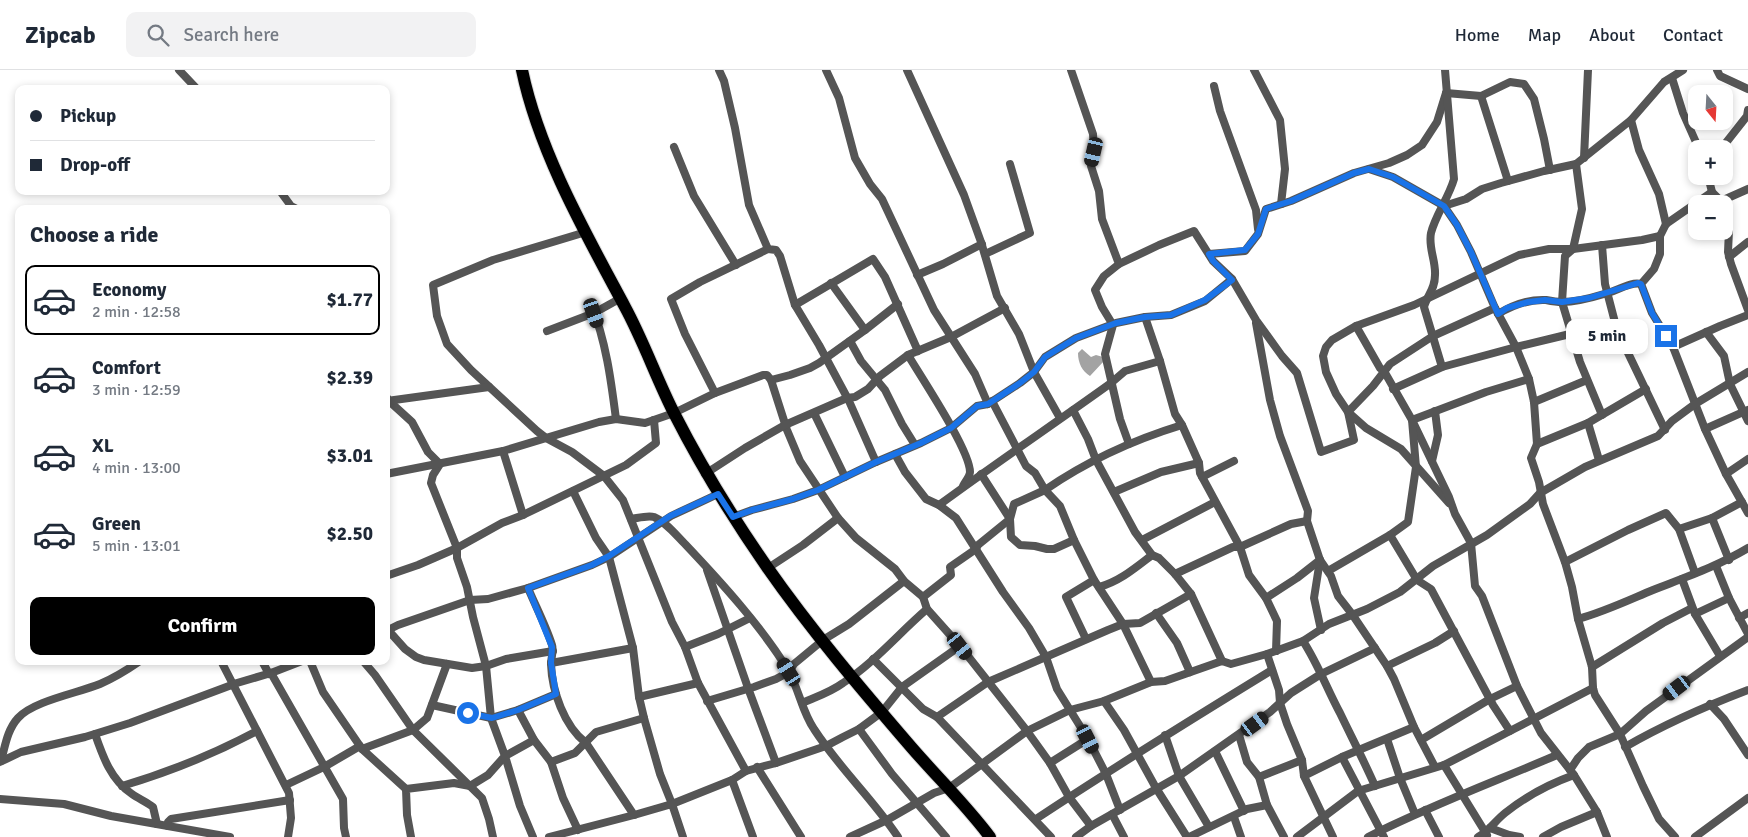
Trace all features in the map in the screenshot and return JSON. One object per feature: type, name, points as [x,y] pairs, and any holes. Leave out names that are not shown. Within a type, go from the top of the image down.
[{"type":"main road","points":[[522,70],[530,102],[551,159],[586,232],[621,298],[674,413],[705,474],[768,568],[823,640],[882,712],[990,837]]},
{"type":"street","points":[[179,70],[193,85]]},
{"type":"street","points":[[719,70],[724,81],[735,128],[749,206],[768,249]]},
{"type":"street","points":[[826,70],[839,98],[855,158],[870,184],[882,199],[934,310],[975,374],[1026,466],[1035,473],[1060,506],[1074,540],[1096,584],[1123,624],[1151,682]]},
{"type":"street","points":[[907,70],[964,195],[982,244],[997,296],[1018,334],[1034,372],[1060,418]]},
{"type":"street","points":[[1071,70],[1093,134],[1094,152],[1091,166],[1099,191],[1102,219],[1119,264]]},
{"type":"street","points":[[1254,70],[1280,120],[1285,169],[1281,204]]},
{"type":"street","points":[[1442,367],[1424,307],[1435,283],[1436,272],[1430,243],[1431,232],[1450,193],[1454,179],[1445,70]]},
{"type":"street","points":[[1584,158],[1588,70]]},
{"type":"street","points":[[1444,206],[1466,200],[1482,189],[1576,164],[1631,120],[1664,82],[1683,70]]},
{"type":"street","points":[[1717,70],[1720,76],[1748,89]]},
{"type":"street","points":[[1672,78],[1694,140]]},
{"type":"street","points":[[1446,93],[1481,96],[1510,82],[1524,84],[1534,99],[1550,170]]},
{"type":"street","points":[[1214,86],[1220,111],[1256,210],[1258,234]]},
{"type":"street","points":[[1209,254],[1245,250],[1258,234],[1266,209],[1354,173],[1405,156],[1422,145],[1437,122],[1446,93]]},
{"type":"street","points":[[1481,96],[1508,181]]},
{"type":"street","points":[[1728,140],[1747,116],[1748,110]]},
{"type":"street","points":[[1631,120],[1639,150],[1659,194],[1666,224]]},
{"type":"street","points":[[674,147],[694,196],[736,265]]},
{"type":"street","points":[[985,254],[1030,233],[1010,164]]},
{"type":"street","points":[[1576,164],[1582,209],[1573,249],[1565,256],[1562,302],[1570,334],[1602,415]]},
{"type":"street","points":[[1369,169],[1393,177],[1444,206],[1457,225],[1471,252],[1479,273],[1516,347],[1529,378],[1534,402],[1538,444],[1531,458],[1551,528],[1565,562],[1592,668],[1593,688],[1602,709],[1620,734],[1659,819],[1675,837]]},
{"type":"street","points":[[1710,185],[1715,195]]},
{"type":"street","points":[[1733,196],[1748,189]]},
{"type":"street","points":[[1641,284],[1654,269],[1660,254],[1660,236],[1666,224],[1712,192]]},
{"type":"street","points":[[1129,444],[1120,419],[1105,354],[1113,325],[1102,307],[1095,290],[1104,276],[1119,264],[1194,231],[1213,261],[1232,280],[1256,320],[1297,373],[1321,452],[1354,440],[1348,412]]},
{"type":"street","points":[[586,232],[493,260],[433,285],[437,316],[447,344],[471,370],[546,438],[572,452],[604,476],[618,491],[672,622],[685,647],[698,683],[746,771]]},
{"type":"street","points":[[1452,507],[1401,449],[1366,428],[1348,412],[1336,394],[1326,372],[1324,356],[1326,347],[1332,340],[1356,326],[1414,305],[1520,255],[1549,249],[1573,249],[1660,236]]},
{"type":"street","points":[[1729,240],[1729,257],[1748,310]]},
{"type":"street","points":[[1729,257],[1748,242]]},
{"type":"street","points":[[917,275],[982,244]]},
{"type":"street","points":[[1602,245],[1608,294],[1617,330],[1665,430]]},
{"type":"street","points":[[715,393],[685,334],[670,299],[700,282],[768,249],[776,250],[780,256],[794,305],[826,357],[876,462]]},
{"type":"street","points":[[794,305],[873,258],[885,277],[918,351]]},
{"type":"street","points":[[733,517],[818,490],[951,428],[977,406],[990,402],[1020,383],[1034,372],[1045,357],[1076,338],[1113,325],[1145,317],[1171,315],[1205,300],[1232,280]]},
{"type":"street","points":[[831,283],[865,330]]},
{"type":"street","points":[[1348,412],[1373,386],[1390,364],[1433,336],[1497,311],[1528,302],[1545,300],[1562,302],[1608,294],[1635,283],[1641,284]]},
{"type":"street","points":[[1641,284],[1652,313],[1673,348],[1705,429],[1726,474],[1748,513]]},
{"type":"street","points":[[547,331],[594,313],[621,298]]},
{"type":"street","points":[[591,304],[601,332],[611,379],[616,419]]},
{"type":"street","points":[[771,380],[810,368],[850,341],[898,304]]},
{"type":"street","points":[[705,474],[785,425],[847,398],[855,397],[868,389],[880,376],[908,355],[951,337],[1005,308]]},
{"type":"street","points":[[1673,348],[1748,315]]},
{"type":"street","points":[[1145,317],[1175,414],[1182,424],[1199,463],[1202,477],[1240,547],[1250,575],[1266,598],[1277,621],[1276,651]]},
{"type":"street","points":[[1256,320],[1270,400],[1280,436],[1308,511],[1307,521],[1320,560],[1328,571],[1338,596],[1394,678],[1414,728],[1435,767]]},
{"type":"street","points":[[1356,326],[1412,420],[1452,507],[1471,543],[1475,586],[1482,596],[1517,686],[1541,733],[1572,773],[1597,812],[1607,837]]},
{"type":"street","points":[[1706,332],[1724,356],[1730,384],[1746,412],[1748,421]]},
{"type":"street","points":[[1393,389],[1442,367],[1570,334]]},
{"type":"street","points":[[850,341],[861,361],[885,390],[902,424],[916,445]]},
{"type":"street","points":[[908,355],[966,456],[970,473],[962,488]]},
{"type":"street","points":[[939,505],[1112,383],[1126,371],[1160,361]]},
{"type":"street","points":[[850,837],[887,820],[934,793],[949,788],[1027,731],[1070,710],[1104,701],[1151,682],[1165,681],[1222,661],[1230,664],[1276,651],[1303,641],[1352,614],[1367,609],[1400,592],[1433,566],[1488,535],[1530,504],[1540,493],[1599,460],[1658,436],[1695,404],[1748,372]]},
{"type":"street","points":[[390,473],[503,451],[598,422],[616,419],[645,423],[674,413],[715,393],[764,374],[767,375],[771,380],[785,425],[800,461],[838,518],[856,538],[894,569],[904,581],[923,597],[926,609],[960,646],[1027,731],[1050,763],[1069,797],[1091,826]]},
{"type":"street","points":[[1412,420],[1529,378]]},
{"type":"street","points":[[1534,402],[1587,380]]},
{"type":"street","points":[[390,399],[490,387]]},
{"type":"street","points":[[1538,444],[1588,423],[1646,389]]},
{"type":"street","points":[[390,402],[412,422],[428,452],[440,464]]},
{"type":"street","points":[[1073,410],[1088,439],[1096,460],[1135,532],[1152,555],[1159,558],[1191,594],[1222,661]]},
{"type":"street","points":[[1432,461],[1438,435],[1435,411]]},
{"type":"street","points":[[1705,429],[1746,412]]},
{"type":"street","points":[[814,414],[845,477]]},
{"type":"street","points":[[390,575],[418,566],[502,523],[626,465],[656,443],[654,420]]},
{"type":"street","points":[[1328,571],[1390,535],[1408,522],[1416,467],[1412,420]]},
{"type":"street","points":[[1588,423],[1599,460]]},
{"type":"street","points":[[1074,540],[1054,549],[1020,545],[1012,537],[1010,519],[1014,504],[1046,490],[1078,468],[1118,448],[1182,424]]},
{"type":"street","points":[[503,451],[522,515]]},
{"type":"street","points":[[895,454],[905,472],[926,499],[939,505],[956,518],[1002,592],[1029,628],[1046,657],[1057,689],[1088,739],[1106,774],[1120,810]]},
{"type":"street","points":[[1726,474],[1748,458]]},
{"type":"street","points":[[1202,477],[1234,461]]},
{"type":"street","points":[[1114,492],[1161,472],[1199,463]]},
{"type":"street","points":[[440,464],[431,483],[456,548],[457,558],[467,587],[486,666],[492,718],[506,756],[520,806],[533,837]]},
{"type":"street","points":[[981,474],[1010,519]]},
{"type":"street","points":[[573,491],[596,538],[609,556],[633,648],[639,696],[644,718],[660,774],[683,837]]},
{"type":"street","points":[[390,630],[470,600],[488,599],[528,588],[592,565],[638,538],[662,521],[718,494]]},
{"type":"street","points":[[1142,540],[1215,502]]},
{"type":"street","points":[[1679,529],[1712,518],[1742,502]]},
{"type":"street","points":[[1565,562],[1666,513],[1679,529],[1695,573]]},
{"type":"street","points":[[631,519],[651,516],[662,521],[706,566],[771,643],[789,672],[813,728],[848,775],[887,820],[898,837]]},
{"type":"street","points":[[768,568],[803,545],[838,518]]},
{"type":"street","points":[[1712,518],[1729,560]]},
{"type":"street","points":[[923,597],[951,575],[950,567],[976,549],[978,545],[1010,519]]},
{"type":"street","points":[[1175,574],[1233,547],[1240,547],[1291,524],[1307,521]]},
{"type":"street","points":[[1390,535],[1417,580],[1431,589],[1490,699],[1510,731]]},
{"type":"street","points":[[1578,619],[1716,566],[1748,548]]},
{"type":"street","points":[[1086,639],[1066,596],[1096,584],[1112,584],[1152,555]]},
{"type":"street","points":[[1266,598],[1320,560]]},
{"type":"street","points":[[1320,560],[1314,598],[1321,630]]},
{"type":"street","points":[[706,566],[776,763]]},
{"type":"street","points":[[1485,834],[1504,814],[1552,783],[1572,773],[1578,758],[1590,747],[1620,734],[1646,711],[1748,636],[1716,566]]},
{"type":"street","points":[[1682,579],[1694,611],[1720,656]]},
{"type":"street","points":[[707,701],[776,679],[789,672],[794,664],[823,640],[849,624],[904,581]]},
{"type":"street","points":[[528,588],[552,647],[551,663],[559,705],[578,737],[586,743],[634,816]]},
{"type":"street","points":[[937,717],[988,682],[1123,624],[1140,623],[1191,594]]},
{"type":"street","points":[[1592,668],[1663,623],[1729,598]]},
{"type":"street","points":[[802,703],[827,693],[852,676],[926,609]]},
{"type":"street","points":[[1156,613],[1177,643],[1190,672]]},
{"type":"street","points":[[1739,618],[1748,613]]},
{"type":"street","points":[[685,647],[728,630],[750,618]]},
{"type":"street","points":[[1387,666],[1426,648],[1454,631]]},
{"type":"street","points":[[390,634],[405,649],[416,656],[472,668],[486,666],[506,659],[552,651]]},
{"type":"street","points":[[1303,641],[1360,751],[1375,786]]},
{"type":"street","points":[[549,837],[634,816],[672,804],[732,780],[746,771],[826,746],[859,729],[882,712],[902,687],[960,646]]},
{"type":"street","points":[[551,663],[633,648]]},
{"type":"street","points":[[1076,837],[1091,826],[1179,776],[1239,735],[1290,693],[1321,674],[1375,648]]},
{"type":"street","points":[[1267,654],[1279,690],[1280,703],[1286,724],[1302,760],[1304,776],[1332,837]]},
{"type":"street","points":[[873,659],[923,709],[937,717],[1036,819],[1051,837]]},
{"type":"street","points":[[286,785],[361,748],[413,730],[427,718],[447,664]]},
{"type":"street","points":[[1,762],[6,740],[13,724],[19,717],[38,705],[113,678],[134,665]]},
{"type":"street","points":[[223,665],[286,785],[290,800],[291,818],[288,837]]},
{"type":"street","points":[[264,665],[343,799],[346,837]]},
{"type":"street","points":[[1,762],[22,752],[95,734],[130,723],[232,684],[270,674],[292,665]]},
{"type":"street","points":[[312,665],[323,692],[361,748],[406,789],[411,837]]},
{"type":"street","points":[[366,665],[413,730],[482,798],[489,819],[492,837]]},
{"type":"street","points":[[1036,819],[1165,735],[1272,670]]},
{"type":"street","points":[[639,696],[698,683]]},
{"type":"street","points":[[1421,740],[1490,699],[1517,686]]},
{"type":"street","points":[[1297,837],[1358,791],[1444,765],[1593,688]]},
{"type":"street","points":[[1626,747],[1651,732],[1710,704],[1748,690]]},
{"type":"street","points":[[432,705],[492,718],[518,710],[556,694]]},
{"type":"street","points":[[1104,701],[1188,837],[1244,811],[1267,805]]},
{"type":"street","points":[[1710,704],[1724,720],[1748,755]]},
{"type":"street","points":[[518,710],[534,740],[551,762],[562,798],[578,830]]},
{"type":"street","points":[[551,762],[575,752],[596,732],[644,718]]},
{"type":"street","points":[[1304,776],[1342,757],[1414,728]]},
{"type":"street","points":[[859,729],[892,774],[946,837]]},
{"type":"street","points":[[122,786],[187,764],[257,731]]},
{"type":"street","points":[[95,734],[107,765],[114,776],[133,795],[153,807],[157,824]]},
{"type":"street","points":[[1165,735],[1179,776],[1209,827]]},
{"type":"street","points":[[1239,735],[1247,762],[1259,777],[1267,805],[1284,837]]},
{"type":"street","points":[[1050,763],[1088,739]]},
{"type":"street","points":[[1387,739],[1415,814]]},
{"type":"street","points":[[406,789],[454,783],[470,786],[488,775],[506,756],[534,740]]},
{"type":"street","points":[[1215,751],[1244,811]]},
{"type":"street","points":[[1368,837],[1382,834],[1415,814],[1557,755]]},
{"type":"street","points":[[1342,757],[1382,834]]},
{"type":"street","points":[[1259,777],[1302,760]]},
{"type":"street","points":[[1444,765],[1485,834]]},
{"type":"street","points":[[757,767],[801,837]]},
{"type":"street","points":[[732,780],[753,837]]},
{"type":"street","points":[[1695,837],[1748,798]]},
{"type":"street","points":[[0,800],[64,804],[111,816],[230,837]]},
{"type":"street","points":[[168,826],[168,822],[172,818],[290,800]]},
{"type":"street","points":[[1425,810],[1439,837]]},
{"type":"street","points":[[1543,837],[1561,827],[1597,812]]},
{"type":"street","points":[[1112,814],[1124,837]]},
{"type":"street","points":[[1234,817],[1242,837]]},
{"type":"street","points":[[1485,834],[1520,837]]},
{"type":"shaded area","points":[[1082,349],[1091,357],[1096,355],[1103,357],[1104,361],[1090,376],[1085,372],[1079,360],[1078,353]]},
{"type":"route","points":[[468,713],[492,718],[518,710],[556,694],[551,663],[552,647],[528,588],[592,565],[638,538],[670,516],[718,494],[733,517],[818,490],[951,428],[977,406],[988,404],[1020,383],[1034,372],[1045,357],[1076,338],[1116,323],[1145,317],[1171,315],[1205,300],[1232,280],[1213,261],[1209,254],[1245,250],[1258,234],[1266,209],[1291,201],[1354,173],[1369,169],[1393,177],[1444,206],[1457,225],[1471,252],[1498,314],[1507,308],[1521,303],[1545,300],[1562,302],[1589,298],[1608,294],[1638,283],[1641,284],[1652,313],[1666,336]]}]
